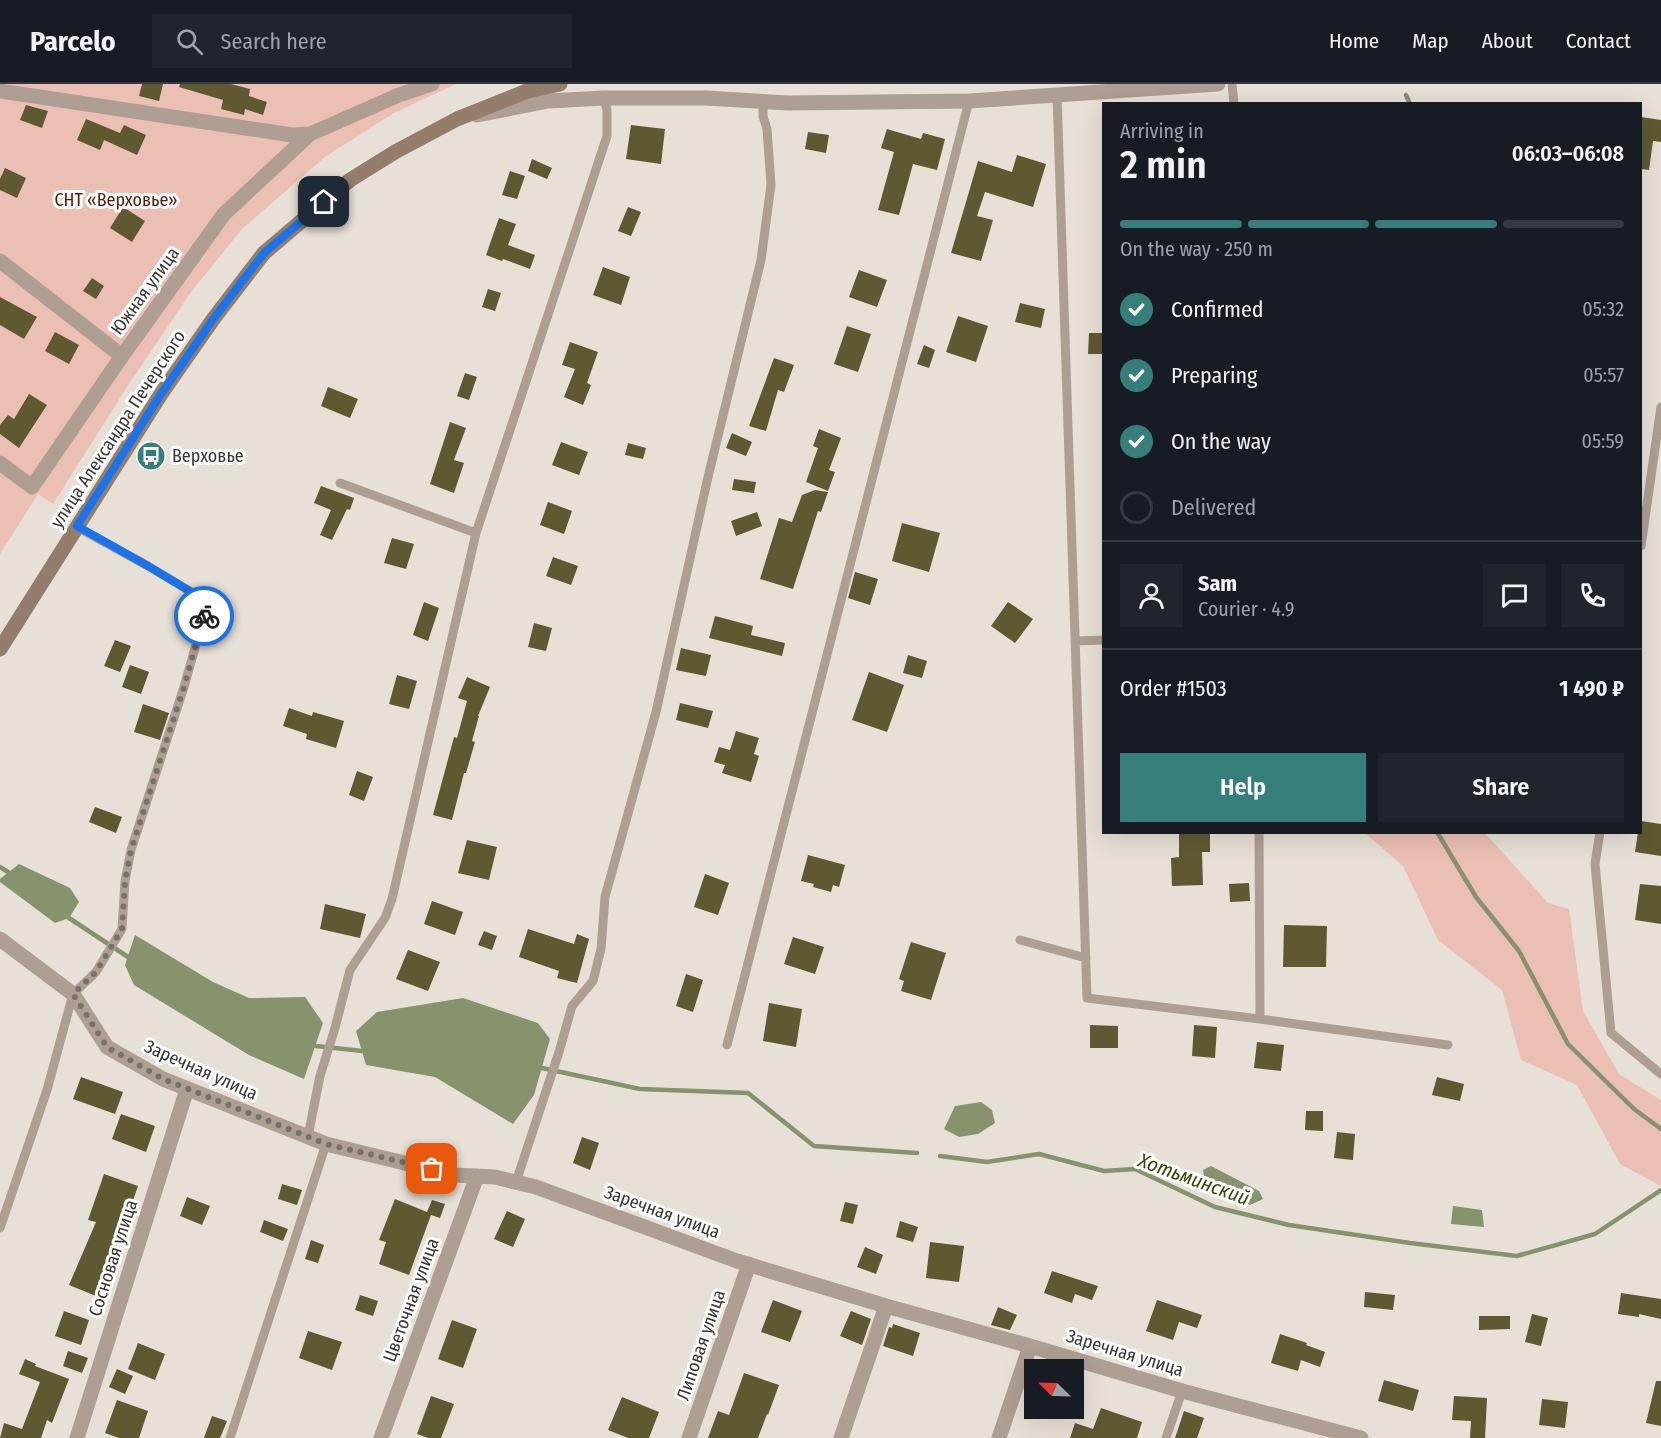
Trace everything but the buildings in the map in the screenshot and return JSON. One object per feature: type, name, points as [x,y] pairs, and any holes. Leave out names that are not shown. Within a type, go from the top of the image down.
[{"type":"main road","name":"улица Александра Печерского","points":[[0,649],[161,394],[214,318],[264,253],[350,180],[395,152],[457,119],[526,91],[560,84]]},
{"type":"street","name":"Южная улица","points":[[0,463],[32,487],[224,214],[310,134],[399,95],[432,84]]},
{"type":"street","points":[[457,119],[548,101],[603,98],[706,98],[788,103],[969,100],[1218,84]]},
{"type":"street","name":"Южная улица","points":[[0,91],[292,135],[310,134]]},
{"type":"street","points":[[0,261],[122,356]]},
{"type":"street","name":"Заречная улица","points":[[0,939],[73,994],[107,1047],[163,1079],[326,1144],[454,1174],[495,1178],[536,1186],[749,1264],[886,1306],[1030,1346],[1323,1434],[1361,1438]]},
{"type":"street","name":"Сосновая улица","points":[[77,1438],[187,1089]]},
{"type":"street","name":"Цветочная улица","points":[[381,1438],[477,1176]]},
{"type":"street","name":"Липовая улица","points":[[689,1438],[749,1264]]},
{"type":"street","points":[[841,1438],[886,1306]]},
{"type":"street","points":[[999,1438],[1030,1346]]},
{"type":"lane","points":[[1232,84],[1234,102]]},
{"type":"lane","points":[[1057,95],[1087,998],[1448,1045]]},
{"type":"lane","points":[[308,1136],[320,1076],[350,970],[385,918],[392,898],[476,533],[607,135],[607,110],[603,98]]},
{"type":"lane","points":[[727,1045],[969,100]]},
{"type":"lane","points":[[516,1182],[560,1052],[572,1006],[594,981],[605,897],[656,712],[708,477],[761,260],[771,185],[763,101]]},
{"type":"lane","points":[[1642,539],[1661,407]]},
{"type":"lane","points":[[340,483],[476,533]]},
{"type":"lane","points":[[0,1228],[46,1090],[73,994],[96,972],[122,929],[125,881],[131,850],[184,687],[208,602],[77,526]]},
{"type":"lane","points":[[1075,641],[1102,640]]},
{"type":"lane","points":[[1259,834],[1260,1019]]},
{"type":"lane","points":[[1600,834],[1595,864],[1611,1033],[1661,1074]]},
{"type":"lane","points":[[1020,940],[1086,958]]},
{"type":"lane","points":[[230,1438],[326,1144]]},
{"type":"lane","points":[[1166,1438],[1182,1391]]},
{"type":"green space","name":"СНТ «Верховье»","points":[[0,84],[456,84],[392,114],[325,157],[242,229],[191,292],[127,387],[53,504],[38,494],[0,554]]},
{"type":"green space","points":[[1366,834],[1486,834],[1548,903],[1569,909],[1583,1011],[1619,1074],[1661,1100],[1661,1186],[1620,1164],[1577,1085],[1521,1060],[1502,990],[1438,940],[1403,866]]},
{"type":"shaded area","points":[[19,864],[70,888],[79,902],[69,918],[55,923],[0,882],[0,879]]},
{"type":"shaded area","points":[[135,935],[213,982],[249,998],[305,997],[323,1023],[304,1079],[249,1055],[134,985],[125,965]]},
{"type":"shaded area","points":[[463,998],[538,1023],[550,1039],[534,1095],[513,1124],[435,1077],[366,1065],[356,1031],[377,1012]]},
{"type":"shaded area","points":[[981,1102],[992,1110],[995,1123],[978,1134],[959,1137],[944,1129],[955,1106]]},
{"type":"shaded area","points":[[1211,1166],[1259,1191],[1263,1199],[1250,1205],[1205,1183],[1203,1170]]},
{"type":"shaded area","points":[[1453,1206],[1482,1210],[1484,1227],[1451,1224]]},
{"type":"waterway","points":[[1406,95],[1409,102]]},
{"type":"waterway","points":[[1438,834],[1476,897],[1519,951],[1568,1044],[1634,1109],[1661,1129]]},
{"type":"waterway","points":[[0,867],[8,872]]},
{"type":"waterway","name":"Хотьминский","points":[[69,918],[128,957]]},
{"type":"waterway","name":"Хотьминский","points":[[316,1046],[362,1051]]},
{"type":"waterway","name":"Хотьминский","points":[[542,1068],[640,1089],[748,1093],[814,1146],[917,1153]]},
{"type":"waterway","name":"Хотьминский","points":[[940,1156],[987,1162],[1039,1154],[1104,1171],[1135,1169],[1215,1207],[1289,1225],[1517,1256],[1595,1234],[1661,1190]]},
{"type":"way so far","points":[[204,616],[184,687],[131,850],[125,881],[122,929],[96,972],[73,994],[107,1047],[163,1079],[326,1144],[432,1169]]},
{"type":"place","name":"Верховье","points":[[151,456]]},
{"type":"route","points":[[204,616],[208,602],[77,526],[161,394],[214,318],[264,253],[324,202]]}]
